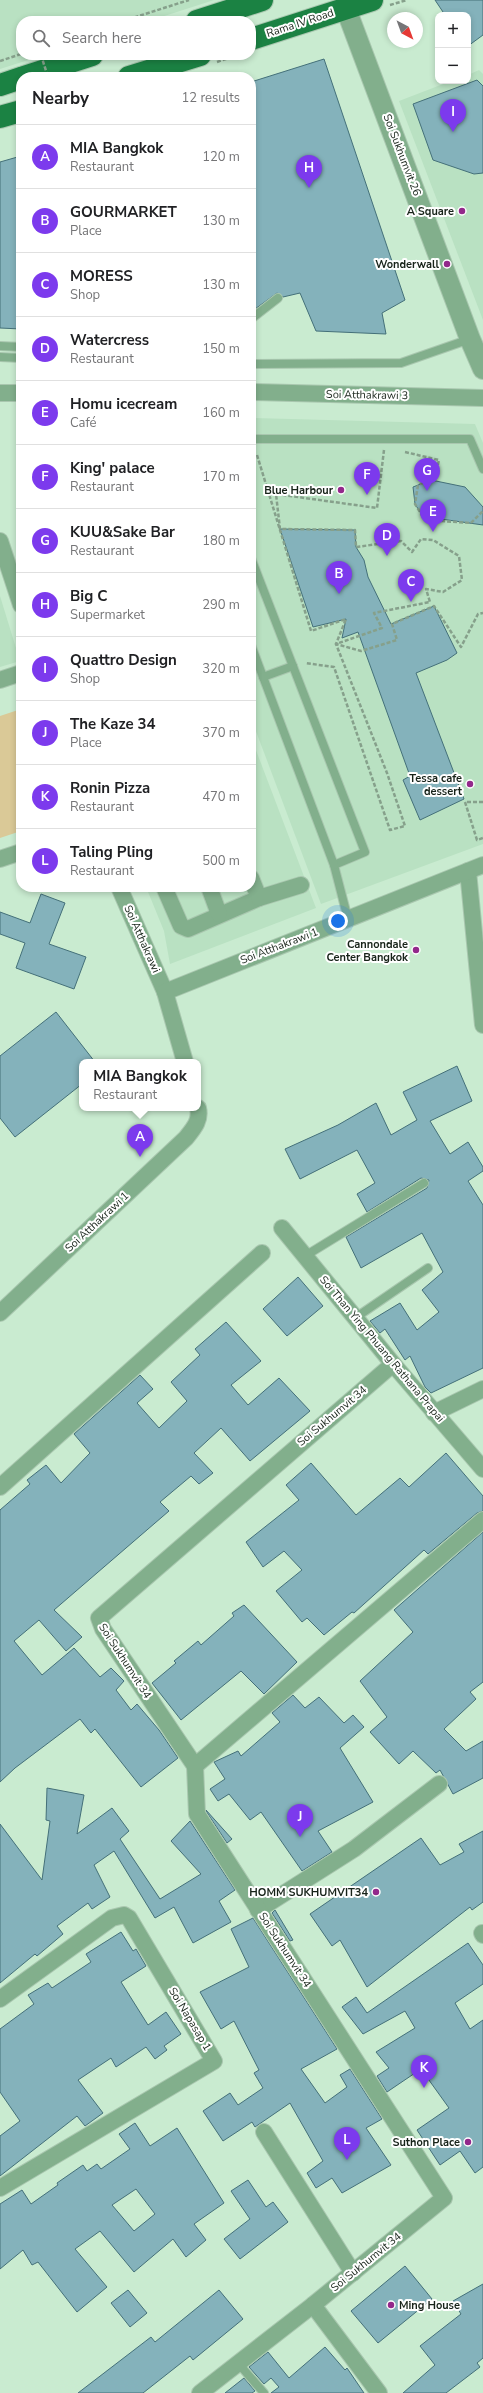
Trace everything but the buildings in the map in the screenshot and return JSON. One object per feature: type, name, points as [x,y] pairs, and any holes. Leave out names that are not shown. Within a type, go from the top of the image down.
[{"type":"main road","points":[[212,16],[262,0]]},
{"type":"main road","name":"Rama IV Road","points":[[256,37],[372,0]]},
{"type":"main road","points":[[38,72],[76,60]]},
{"type":"main road","points":[[145,72],[184,60]]},
{"type":"main road","points":[[0,85],[16,79]]},
{"type":"main road","points":[[0,117],[16,112]]},
{"type":"street","name":"Soi Sukhumvit 26","points":[[346,8],[470,339],[483,369]]},
{"type":"street","name":"Soi Atthakrawi 3","points":[[256,392],[483,398]]},
{"type":"street","points":[[0,393],[16,393]]},
{"type":"street","points":[[0,541],[16,590]]},
{"type":"street","points":[[0,680],[16,675]]},
{"type":"street","points":[[0,858],[16,853]]},
{"type":"street","points":[[476,868],[483,1025]]},
{"type":"street","name":"Soi Atthakrawi 1","points":[[165,992],[476,868]]},
{"type":"street","points":[[166,892],[181,926],[185,929],[191,928],[219,914],[259,898],[301,885]]},
{"type":"street","points":[[256,890],[259,898]]},
{"type":"street","name":"Soi Atthakrawi","points":[[121,892],[165,992]]},
{"type":"street","points":[[211,892],[219,914]]},
{"type":"street","points":[[165,992],[184,1059]]},
{"type":"street","name":"Soi Atthakrawi 1","points":[[0,1313],[186,1138],[196,1125],[198,1111]]},
{"type":"street","name":"Soi Than Ying Phuang Rathana Prapai","points":[[282,1228],[393,1364],[483,1469]]},
{"type":"street","points":[[0,1487],[262,1253]]},
{"type":"street","name":"Soi Sukhumvit 34","points":[[200,2393],[442,2202],[443,2194],[197,1814],[195,1766],[103,1629],[99,1618],[393,1364]]},
{"type":"street","points":[[434,1413],[483,1389]]},
{"type":"street","points":[[195,1766],[483,1520]]},
{"type":"street","points":[[258,1910],[354,1849],[439,1784]]},
{"type":"street","name":"Soi Napasap 1","points":[[0,1998],[112,1918],[124,1915],[129,1918],[214,2061],[0,2188]]},
{"type":"street","points":[[264,2132],[353,2273]]},
{"type":"street","points":[[313,2305],[379,2393]]},
{"type":"lane","points":[[256,315],[278,298]]},
{"type":"lane","points":[[256,364],[401,363],[470,339]]},
{"type":"lane","points":[[0,346],[16,346]]},
{"type":"lane","points":[[0,357],[16,358]]},
{"type":"lane","points":[[256,439],[470,439],[483,469]]},
{"type":"lane","points":[[256,571],[365,852],[334,865]]},
{"type":"lane","points":[[256,658],[334,865],[348,919]]},
{"type":"lane","points":[[263,677],[293,666]]},
{"type":"lane","points":[[305,1256],[424,1183]]},
{"type":"lane","points":[[355,1318],[428,1268]]},
{"type":"lane","points":[[238,2364],[264,2393]]},
{"type":"path","points":[[139,16],[189,0]]},
{"type":"path","points":[[0,61],[16,56]]},
{"type":"path","points":[[43,60],[46,72]]},
{"type":"path","points":[[336,644],[382,628],[374,613],[430,602],[426,589],[443,592],[462,580],[459,556],[433,540],[421,539],[412,552],[401,541],[356,546],[355,530],[280,529],[276,494],[377,508],[385,447]]},
{"type":"path","points":[[400,451],[439,460],[435,478],[418,485],[415,504],[425,520],[471,523],[483,511]]},
{"type":"path","points":[[256,455],[311,632],[346,619],[336,644],[387,772],[405,826],[390,830],[334,667],[302,663]]},
{"type":"path","points":[[336,644],[361,651],[397,640],[392,624],[434,606],[461,647],[478,614],[483,613]]},
{"type":"path","points":[[483,802],[465,802],[477,840],[483,838]]},
{"type":"shaded area","points":[[0,0],[214,0],[164,16],[16,16],[16,60],[28,60],[0,69]]},
{"type":"shaded area","name":"A Square","points":[[479,70],[483,74],[483,320],[399,101],[443,84],[471,84],[471,74]]},
{"type":"shaded area","points":[[256,418],[475,424],[483,443],[483,844],[321,904],[256,731]]},
{"type":"shaded area","points":[[0,596],[16,648],[16,662],[0,667]]},
{"type":"shaded area","points":[[16,711],[16,833],[0,838],[0,716]]},
{"type":"shaded area","points":[[256,750],[316,908],[170,964],[164,931],[148,892],[256,892]]},
{"type":"place","name":"Quattro Design","points":[[453,132]]},
{"type":"place","name":"Big C","points":[[309,188]]},
{"type":"place","name":"A Square","points":[[462,211]]},
{"type":"place","name":"Wonderwall","points":[[447,264]]},
{"type":"place","name":"Blue Harbour","points":[[341,490]]},
{"type":"place","name":"KUU&Sake Bar","points":[[427,491]]},
{"type":"place","name":"King' palace","points":[[367,495]]},
{"type":"place","name":"Homu icecream","points":[[433,532]]},
{"type":"place","name":"Watercress","points":[[387,556]]},
{"type":"place","name":"GOURMARKET","points":[[339,594]]},
{"type":"place","name":"MORESS","points":[[411,602]]},
{"type":"place","name":"Tessa cafe dessert","points":[[470,784]]},
{"type":"place","name":"Cannondale Center Bangkok","points":[[416,950]]},
{"type":"place","name":"MIA Bangkok","points":[[140,1157]]},
{"type":"place","name":"The Kaze 34","points":[[300,1837]]},
{"type":"place","name":"HOMM SUKHUMVIT34","points":[[376,1892]]},
{"type":"place","name":"Ronin Pizza","points":[[424,2088]]},
{"type":"place","name":"Suthon Place","points":[[468,2142]]},
{"type":"place","name":"Taling Pling","points":[[347,2160]]},
{"type":"place","name":"Ming House","points":[[391,2305]]}]
